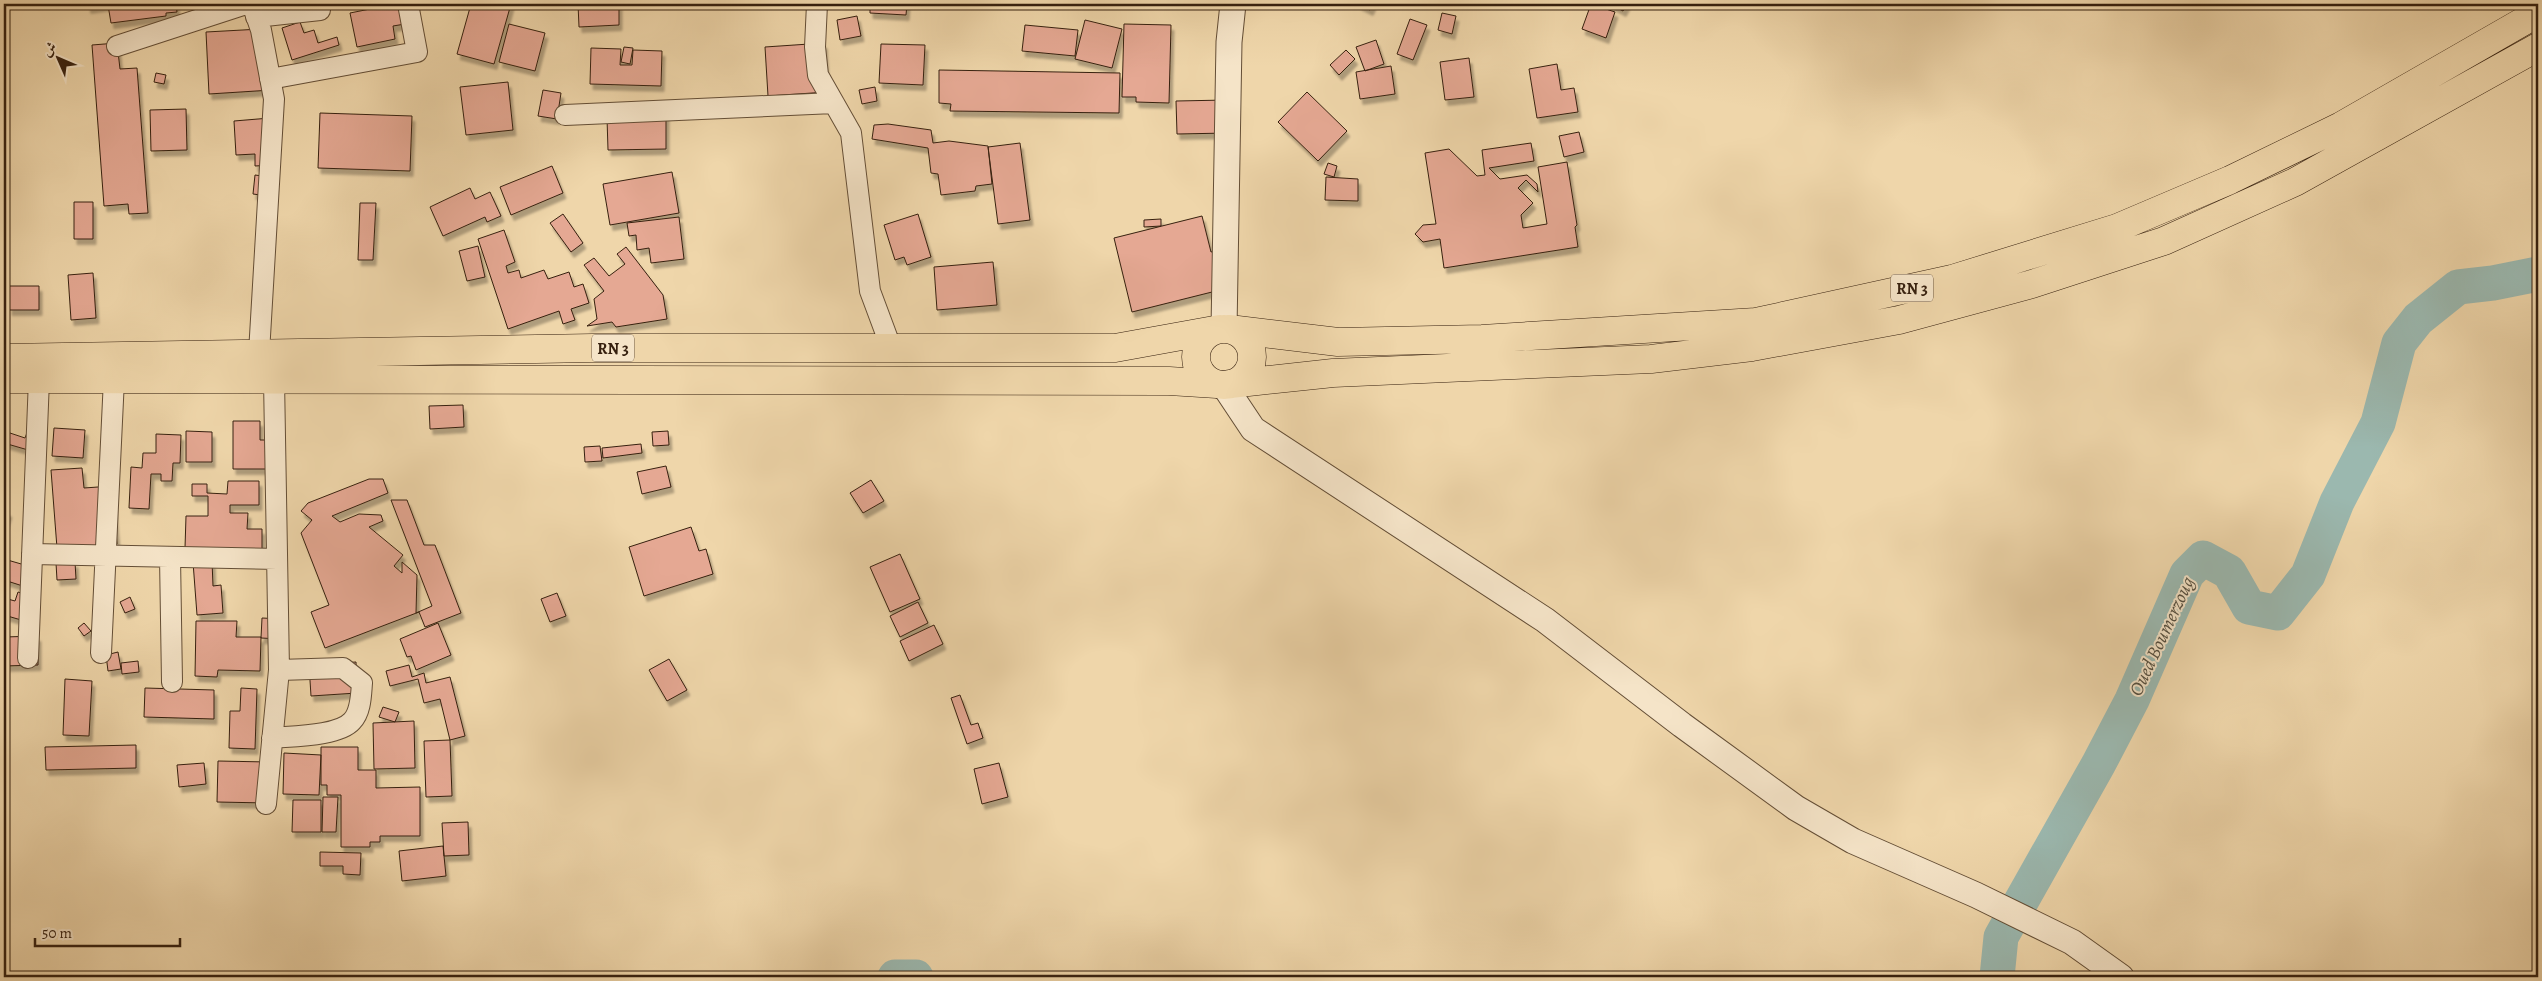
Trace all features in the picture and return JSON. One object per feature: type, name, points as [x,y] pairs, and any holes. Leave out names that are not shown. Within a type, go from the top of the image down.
[{"type":"highway","name":"RN 3","points":[[4,358],[593,348],[892,350],[1115,348],[1224,329],[1338,342],[1482,339],[1756,322],[1952,279],[2117,228],[2230,180],[2341,126],[2538,13]]},
{"type":"highway","name":"RN 3","points":[[4,379],[1169,381],[1223,384],[1333,373],[1650,359],[1752,347],[1899,320],[2032,284],[2164,241],[2295,182],[2538,48]]},
{"type":"highway","points":[[1224,329],[1238,332],[1245,339],[1252,357],[1250,368],[1244,376],[1223,384],[1202,375],[1197,367],[1196,357],[1198,346],[1203,338],[1224,329]]},
{"type":"street","points":[[117,46],[252,8],[320,10],[319,4]]},
{"type":"street","points":[[270,79],[417,52],[408,4]]},
{"type":"street","points":[[817,4],[815,46],[818,74],[852,133],[870,291],[892,350]]},
{"type":"street","points":[[1224,329],[1229,42],[1233,4]]},
{"type":"street","points":[[252,8],[274,99],[259,353]]},
{"type":"street","points":[[565,115],[834,103]]},
{"type":"street","points":[[28,658],[39,379]]},
{"type":"street","points":[[100,653],[114,379]]},
{"type":"street","points":[[266,804],[279,670],[274,379]]},
{"type":"street","points":[[1223,384],[1253,428],[1545,620],[1682,725],[1796,808],[1853,841],[1976,894],[2072,942],[2121,977]]},
{"type":"street","points":[[32,554],[277,559]]},
{"type":"street","points":[[170,557],[172,682]]},
{"type":"street","points":[[272,738],[342,730],[354,720],[360,701],[362,683],[342,668],[279,670]]},
{"type":"building","points":[[87,4],[176,4],[177,12],[166,13],[166,16],[111,23],[108,5],[88,8]]},
{"type":"building","points":[[402,4],[405,24],[393,26],[395,39],[357,47],[350,13]]},
{"type":"building","points":[[471,4],[511,4],[494,64],[457,54]]},
{"type":"building","points":[[578,4],[619,4],[619,25],[579,27]]},
{"type":"building","points":[[870,4],[907,4],[906,15],[870,13]]},
{"type":"building","points":[[1358,4],[1373,4],[1370,10]]},
{"type":"building","points":[[1591,4],[1615,12],[1606,38],[1582,29]]},
{"type":"building","points":[[1610,4],[1627,4],[1623,11]]},
{"type":"building","points":[[1442,13],[1456,16],[1452,34],[1438,30]]},
{"type":"building","points":[[857,16],[861,36],[840,40],[837,20]]},
{"type":"building","points":[[1410,19],[1427,25],[1413,60],[1397,54]]},
{"type":"building","points":[[1085,20],[1122,29],[1112,68],[1075,59]]},
{"type":"building","points":[[300,22],[304,33],[314,30],[318,43],[337,37],[339,45],[292,60],[282,28]]},
{"type":"building","points":[[509,24],[545,33],[535,71],[499,62]]},
{"type":"building","points":[[1124,24],[1171,25],[1169,103],[1136,102],[1136,97],[1122,97]]},
{"type":"building","points":[[1025,25],[1078,30],[1075,56],[1022,51]]},
{"type":"building","points":[[261,29],[272,90],[209,94],[206,32]]},
{"type":"building","points":[[1376,40],[1384,64],[1365,71],[1356,47]]},
{"type":"building","points":[[117,43],[120,69],[137,68],[148,213],[129,214],[128,204],[104,206],[92,45]]},
{"type":"building","points":[[824,43],[827,92],[768,96],[765,47]]},
{"type":"building","points":[[881,44],[925,45],[923,85],[879,83]]},
{"type":"building","points":[[624,47],[633,48],[630,64],[621,62]]},
{"type":"building","points":[[591,48],[621,49],[620,65],[632,65],[633,50],[662,51],[661,86],[590,84]]},
{"type":"building","points":[[1346,50],[1355,59],[1339,75],[1330,65]]},
{"type":"building","points":[[1469,58],[1474,97],[1445,100],[1440,62]]},
{"type":"building","points":[[1557,64],[1561,90],[1574,88],[1578,112],[1537,118],[1529,69]]},
{"type":"building","points":[[1391,66],[1395,94],[1360,99],[1356,72]]},
{"type":"building","points":[[939,70],[1120,73],[1119,113],[950,111],[951,104],[939,103]]},
{"type":"building","points":[[156,73],[166,75],[164,84],[154,82]]},
{"type":"building","points":[[508,82],[513,130],[466,135],[460,87]]},
{"type":"building","points":[[875,87],[877,101],[862,104],[859,90]]},
{"type":"building","points":[[543,90],[561,93],[557,119],[538,116]]},
{"type":"building","points":[[1307,92],[1347,131],[1318,161],[1278,122]]},
{"type":"building","points":[[1227,100],[1228,133],[1177,134],[1176,101]]},
{"type":"building","points":[[186,109],[187,150],[151,151],[150,110]]},
{"type":"building","points":[[666,111],[666,149],[608,150],[607,118]]},
{"type":"building","points":[[320,113],[412,116],[410,171],[318,168]]},
{"type":"building","points":[[270,118],[272,165],[255,166],[255,154],[236,155],[234,121]]},
{"type":"building","points":[[888,124],[931,130],[933,143],[949,141],[988,146],[992,184],[976,186],[975,191],[941,195],[938,174],[931,173],[928,148],[872,139],[874,125]]},
{"type":"building","points":[[1579,132],[1584,152],[1564,157],[1559,136]]},
{"type":"building","points":[[1020,143],[1030,220],[998,224],[988,147]]},
{"type":"building","points":[[1531,143],[1534,161],[1489,168],[1500,179],[1527,175],[1537,184],[1538,192],[1526,180],[1518,188],[1533,203],[1521,215],[1523,228],[1547,224],[1538,167],[1567,162],[1577,225],[1575,227],[1578,247],[1444,268],[1440,239],[1423,242],[1415,234],[1423,225],[1436,224],[1425,153],[1449,149],[1477,176],[1485,175],[1482,150]]},
{"type":"building","points":[[1328,163],[1337,166],[1334,177],[1324,174]]},
{"type":"building","points":[[552,166],[563,193],[511,215],[500,187]]},
{"type":"building","points":[[672,172],[679,213],[610,225],[603,184]]},
{"type":"building","points":[[255,175],[270,177],[268,196],[253,194]]},
{"type":"building","points":[[1326,177],[1358,179],[1358,201],[1325,200]]},
{"type":"building","points":[[470,188],[475,199],[490,192],[501,216],[487,222],[485,217],[443,236],[430,207]]},
{"type":"building","points":[[74,202],[93,202],[93,239],[74,239]]},
{"type":"building","points":[[360,203],[376,203],[373,260],[358,260]]},
{"type":"building","points":[[563,214],[583,243],[571,252],[550,223]]},
{"type":"building","points":[[918,214],[931,257],[907,265],[904,257],[895,260],[884,225]]},
{"type":"building","points":[[1202,216],[1211,252],[1223,249],[1232,287],[1132,312],[1114,238]]},
{"type":"building","points":[[679,217],[684,259],[651,263],[649,248],[637,250],[636,235],[629,236],[627,223]]},
{"type":"building","points":[[1161,219],[1161,226],[1144,227],[1144,220]]},
{"type":"building","points":[[504,230],[515,262],[506,266],[508,273],[519,270],[521,278],[544,270],[548,279],[569,272],[574,287],[583,284],[589,303],[571,309],[575,320],[563,324],[559,311],[508,329],[478,239]]},
{"type":"building","points":[[478,246],[485,277],[467,281],[459,251]]},
{"type":"building","points":[[626,247],[663,295],[667,319],[616,327],[612,322],[587,326],[597,319],[594,299],[604,291],[584,265],[594,258],[609,276],[625,264],[617,254]]},
{"type":"building","points":[[993,262],[997,305],[937,310],[934,267]]},
{"type":"building","points":[[93,273],[96,318],[71,320],[68,275]]},
{"type":"building","points":[[4,286],[39,286],[39,310],[9,310],[9,298],[4,298]]},
{"type":"building","points":[[463,405],[464,427],[430,429],[429,406]]},
{"type":"building","points":[[233,421],[260,421],[260,440],[277,440],[277,469],[233,469]]},
{"type":"building","points":[[54,428],[85,430],[83,458],[52,456]]},
{"type":"building","points":[[28,430],[35,452],[4,443],[4,431],[25,438]]},
{"type":"building","points":[[186,431],[212,432],[212,462],[186,462]]},
{"type":"building","points":[[668,431],[669,445],[653,446],[652,432]]},
{"type":"building","points":[[156,434],[181,435],[180,463],[173,463],[172,481],[161,481],[161,474],[151,474],[149,509],[129,508],[131,467],[142,468],[143,453],[156,453]]},
{"type":"building","points":[[641,444],[642,453],[603,458],[602,448]]},
{"type":"building","points":[[600,446],[602,461],[585,462],[584,447]]},
{"type":"building","points":[[666,466],[671,487],[642,494],[637,472]]},
{"type":"building","points":[[82,468],[84,488],[112,486],[117,544],[57,548],[51,470]]},
{"type":"building","points":[[369,479],[383,479],[388,493],[332,516],[340,522],[359,514],[381,515],[383,521],[369,527],[403,555],[394,566],[402,573],[402,562],[417,575],[416,613],[432,606],[391,500],[407,500],[424,545],[435,545],[461,613],[425,627],[419,612],[325,648],[311,612],[329,605],[301,533],[312,520],[301,511],[308,503]]},
{"type":"building","points":[[871,480],[884,501],[863,513],[850,493]]},
{"type":"building","points":[[228,481],[259,481],[259,505],[230,505],[230,513],[248,513],[247,529],[262,529],[262,549],[185,548],[186,516],[208,516],[208,496],[192,496],[192,484],[207,484],[207,493],[227,494]]},
{"type":"building","points":[[4,510],[9,512],[5,524],[4,524]]},
{"type":"building","points":[[691,527],[699,551],[706,549],[713,574],[644,596],[629,547]]},
{"type":"building","points":[[900,554],[920,599],[890,612],[870,567]]},
{"type":"building","points":[[4,559],[35,568],[29,588],[4,580]]},
{"type":"building","points":[[212,561],[213,586],[221,585],[223,613],[197,615],[193,562]]},
{"type":"building","points":[[75,562],[76,579],[57,580],[56,563]]},
{"type":"building","points":[[18,592],[35,597],[28,622],[4,615],[4,598],[15,601]]},
{"type":"building","points":[[557,593],[566,616],[550,622],[541,599]]},
{"type":"building","points":[[130,597],[135,609],[125,613],[120,602]]},
{"type":"building","points":[[918,602],[928,623],[900,637],[890,616]]},
{"type":"building","points":[[262,618],[282,619],[281,639],[261,638]]},
{"type":"building","points":[[196,621],[237,621],[236,637],[261,637],[260,671],[218,670],[217,677],[195,676]]},
{"type":"building","points":[[84,623],[91,631],[84,636],[78,628]]},
{"type":"building","points":[[438,623],[451,655],[416,670],[411,656],[407,657],[400,639]]},
{"type":"building","points":[[934,625],[943,644],[909,661],[900,641]]},
{"type":"building","points":[[38,636],[38,665],[4,666],[4,637]]},
{"type":"building","points":[[118,652],[121,669],[108,671],[106,655]]},
{"type":"building","points":[[669,659],[687,690],[667,701],[649,670]]},
{"type":"building","points":[[138,661],[139,672],[122,674],[121,663]]},
{"type":"building","points":[[356,662],[357,693],[311,696],[309,665]]},
{"type":"building","points":[[409,665],[412,677],[424,673],[426,683],[450,677],[465,736],[450,740],[440,699],[424,703],[418,679],[390,686],[386,671]]},
{"type":"building","points":[[65,679],[92,681],[89,736],[63,735]]},
{"type":"building","points":[[145,688],[214,690],[214,719],[144,717]]},
{"type":"building","points":[[241,688],[257,689],[255,749],[229,748],[230,711],[240,711]]},
{"type":"building","points":[[960,695],[971,725],[978,723],[983,738],[967,744],[951,698]]},
{"type":"building","points":[[383,707],[399,712],[395,722],[379,717]]},
{"type":"building","points":[[414,721],[415,768],[374,769],[373,723]]},
{"type":"building","points":[[450,740],[452,796],[426,797],[424,741]]},
{"type":"building","points":[[136,745],[136,768],[46,770],[45,747]]},
{"type":"building","points":[[321,747],[358,747],[358,770],[376,770],[376,788],[420,787],[420,836],[380,836],[380,842],[370,842],[370,847],[341,847],[341,795],[327,795],[327,785],[321,785]]},
{"type":"building","points":[[284,753],[321,755],[319,795],[283,794]]},
{"type":"building","points":[[218,761],[268,762],[267,803],[217,802]]},
{"type":"building","points":[[204,763],[206,784],[179,787],[177,765]]},
{"type":"building","points":[[999,763],[1008,797],[982,804],[974,769]]},
{"type":"building","points":[[323,797],[338,797],[336,832],[322,832]]},
{"type":"building","points":[[293,800],[321,800],[321,832],[292,832]]},
{"type":"building","points":[[468,822],[469,855],[444,856],[442,823]]},
{"type":"building","points":[[443,846],[446,876],[402,881],[399,851]]},
{"type":"building","points":[[320,852],[361,853],[360,875],[343,874],[343,866],[320,866]]},
{"type":"waterway","name":"Oued Boumerzoug","points":[[1997,977],[2001,937],[2098,765],[2132,700],[2187,574],[2203,558],[2229,572],[2249,607],[2278,613],[2308,575],[2337,502],[2378,423],[2399,343],[2418,319],[2458,287],[2493,283],[2538,274]]},
{"type":"waterway","name":"Oued Boumerzoug","points":[[895,977],[916,977]]}]
